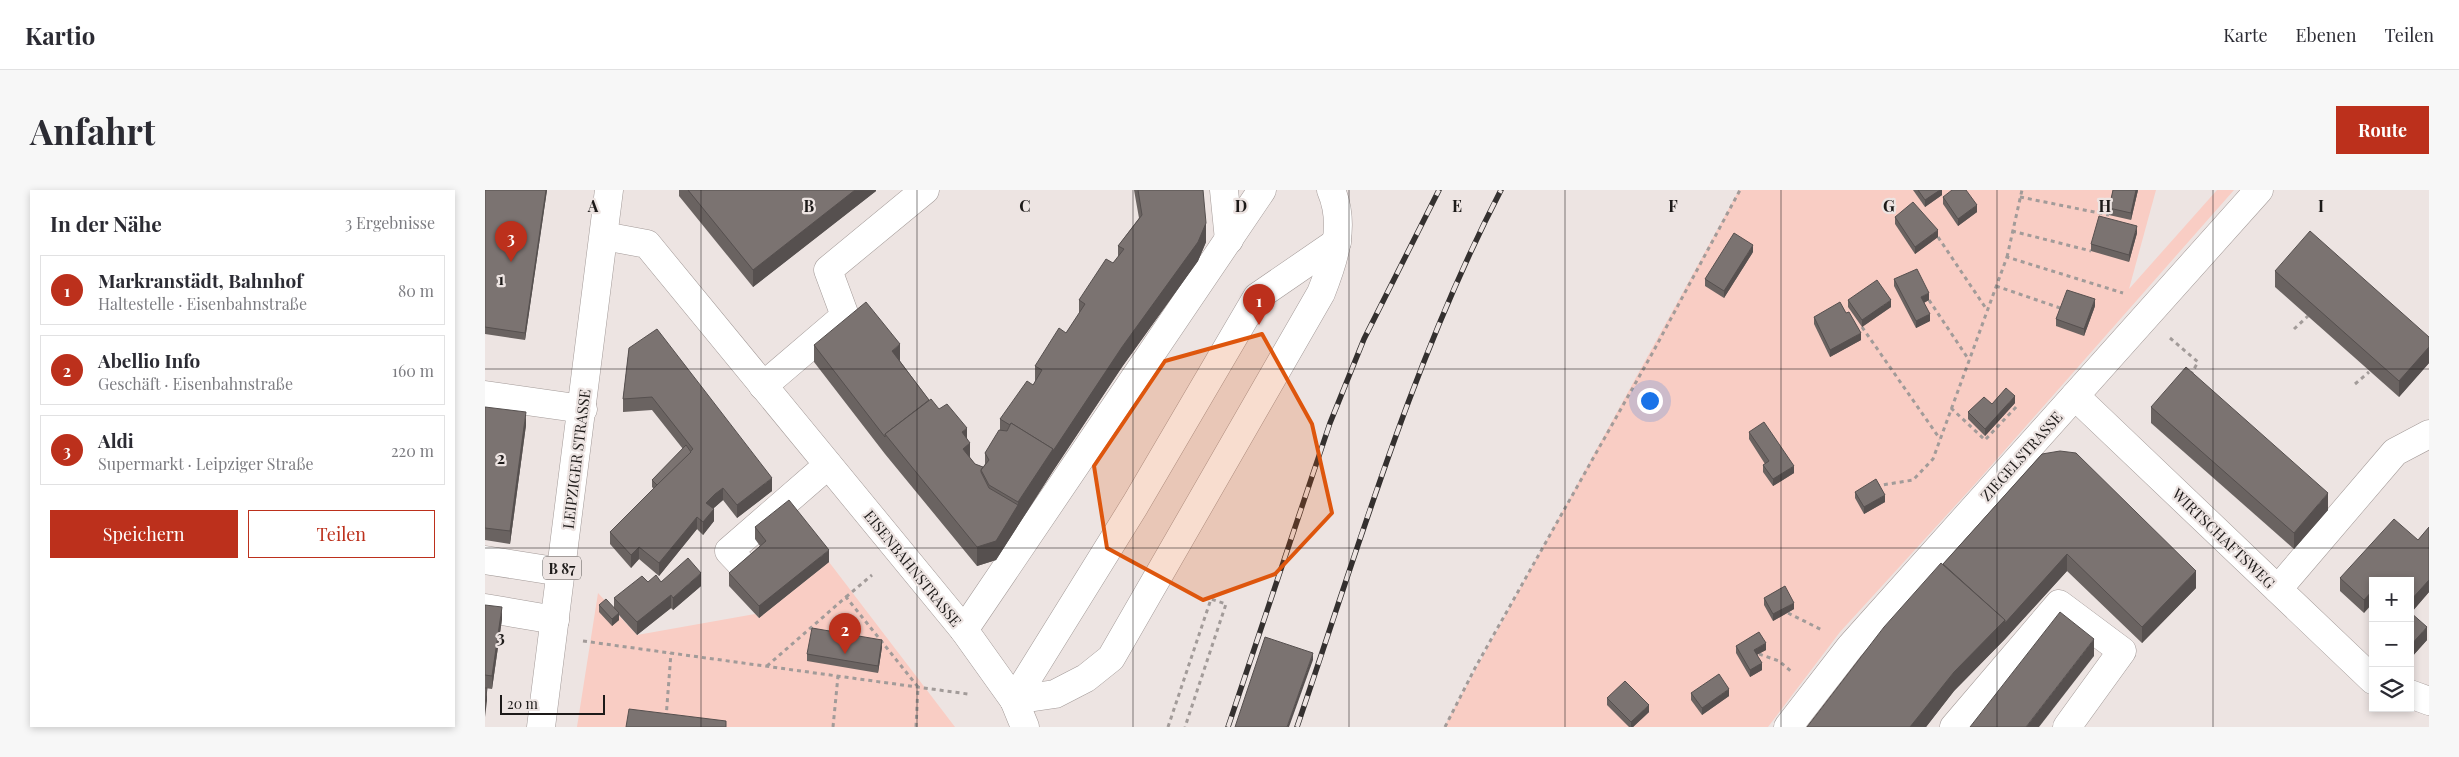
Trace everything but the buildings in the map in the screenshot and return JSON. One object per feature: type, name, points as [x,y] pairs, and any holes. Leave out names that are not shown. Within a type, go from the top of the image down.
[{"type":"street","name":"LEIPZIGER STRASSE","points":[[541,727],[583,409],[609,190]]},
{"type":"street","points":[[763,386],[845,316],[828,270],[925,190]]},
{"type":"street","points":[[1224,190],[1229,240]]},
{"type":"street","name":"EISENBAHNSTRASSE","points":[[604,236],[647,244],[964,630],[1262,190]]},
{"type":"street","points":[[1014,700],[1055,694],[1086,678],[1111,658],[1321,293],[1331,267],[1337,242],[1339,220],[1331,190]]},
{"type":"street","name":"ZIEGELSTRASSE","points":[[1788,727],[1850,647],[2259,190]]},
{"type":"street","points":[[1014,700],[1135,505],[1257,297],[1337,242]]},
{"type":"street","points":[[485,395],[583,409]]},
{"type":"street","name":"WIRTSCHAFTSWEG","points":[[2075,396],[2369,676]]},
{"type":"street","points":[[2278,589],[2395,452],[2429,434]]},
{"type":"street","points":[[747,570],[729,551],[828,465]]},
{"type":"street","points":[[485,560],[561,572]]},
{"type":"street","points":[[1954,727],[2059,604],[2122,651],[2067,727]]},
{"type":"street","points":[[485,608],[554,628]]},
{"type":"street","points":[[964,630],[1014,700],[1025,727]]},
{"type":"street","points":[[2414,695],[2429,701]]},
{"type":"path","points":[[1445,727],[1475,668],[1653,352],[1740,190]]},
{"type":"path","points":[[1876,486],[1913,480],[1933,459],[2007,257],[2022,190]]},
{"type":"path","points":[[2020,197],[2109,215]]},
{"type":"path","points":[[2012,231],[2091,251]]},
{"type":"path","points":[[1938,237],[1987,310]]},
{"type":"path","points":[[2007,257],[2125,293]]},
{"type":"path","points":[[1996,286],[2063,309]]},
{"type":"path","points":[[1929,300],[1969,360]]},
{"type":"path","points":[[2146,316],[2199,362],[2190,377]]},
{"type":"path","points":[[2294,329],[2308,316]]},
{"type":"path","points":[[1862,327],[1940,439]]},
{"type":"path","points":[[2355,384],[2369,372]]},
{"type":"path","points":[[1951,408],[1985,440],[2017,406]]},
{"type":"path","points":[[767,666],[872,574]]},
{"type":"path","points":[[847,597],[918,687],[916,727]]},
{"type":"path","points":[[1168,727],[1211,598],[1226,604],[1185,727]]},
{"type":"path","points":[[1788,613],[1807,624],[1837,636],[1850,647]]},
{"type":"path","points":[[554,628],[671,653],[1014,700]]},
{"type":"path","points":[[665,727],[671,653]]},
{"type":"path","points":[[833,727],[838,676]]},
{"type":"highlighted area","points":[[1262,334],[1312,424],[1332,513],[1275,574],[1203,600],[1107,548],[1094,466],[1165,361]]},
{"type":"shaded area","points":[[1739,190],[2156,190],[2129,289],[2217,190],[2234,190],[1975,484],[1840,632],[1768,727],[1444,727]]},
{"type":"shaded area","points":[[829,562],[955,727],[577,727],[598,593],[637,635],[755,614],[759,618]]},
{"type":"railway","points":[[1228,727],[1330,423],[1364,339],[1439,190]]},
{"type":"railway","points":[[1297,727],[1389,454],[1414,387],[1470,254],[1501,190]]},
{"type":"place","name":"Aldi","points":[[511,262]]},
{"type":"place","name":"Markranstädt, Bahnhof","points":[[1259,325]]},
{"type":"place","name":"Abellio Info","points":[[845,654]]}]
